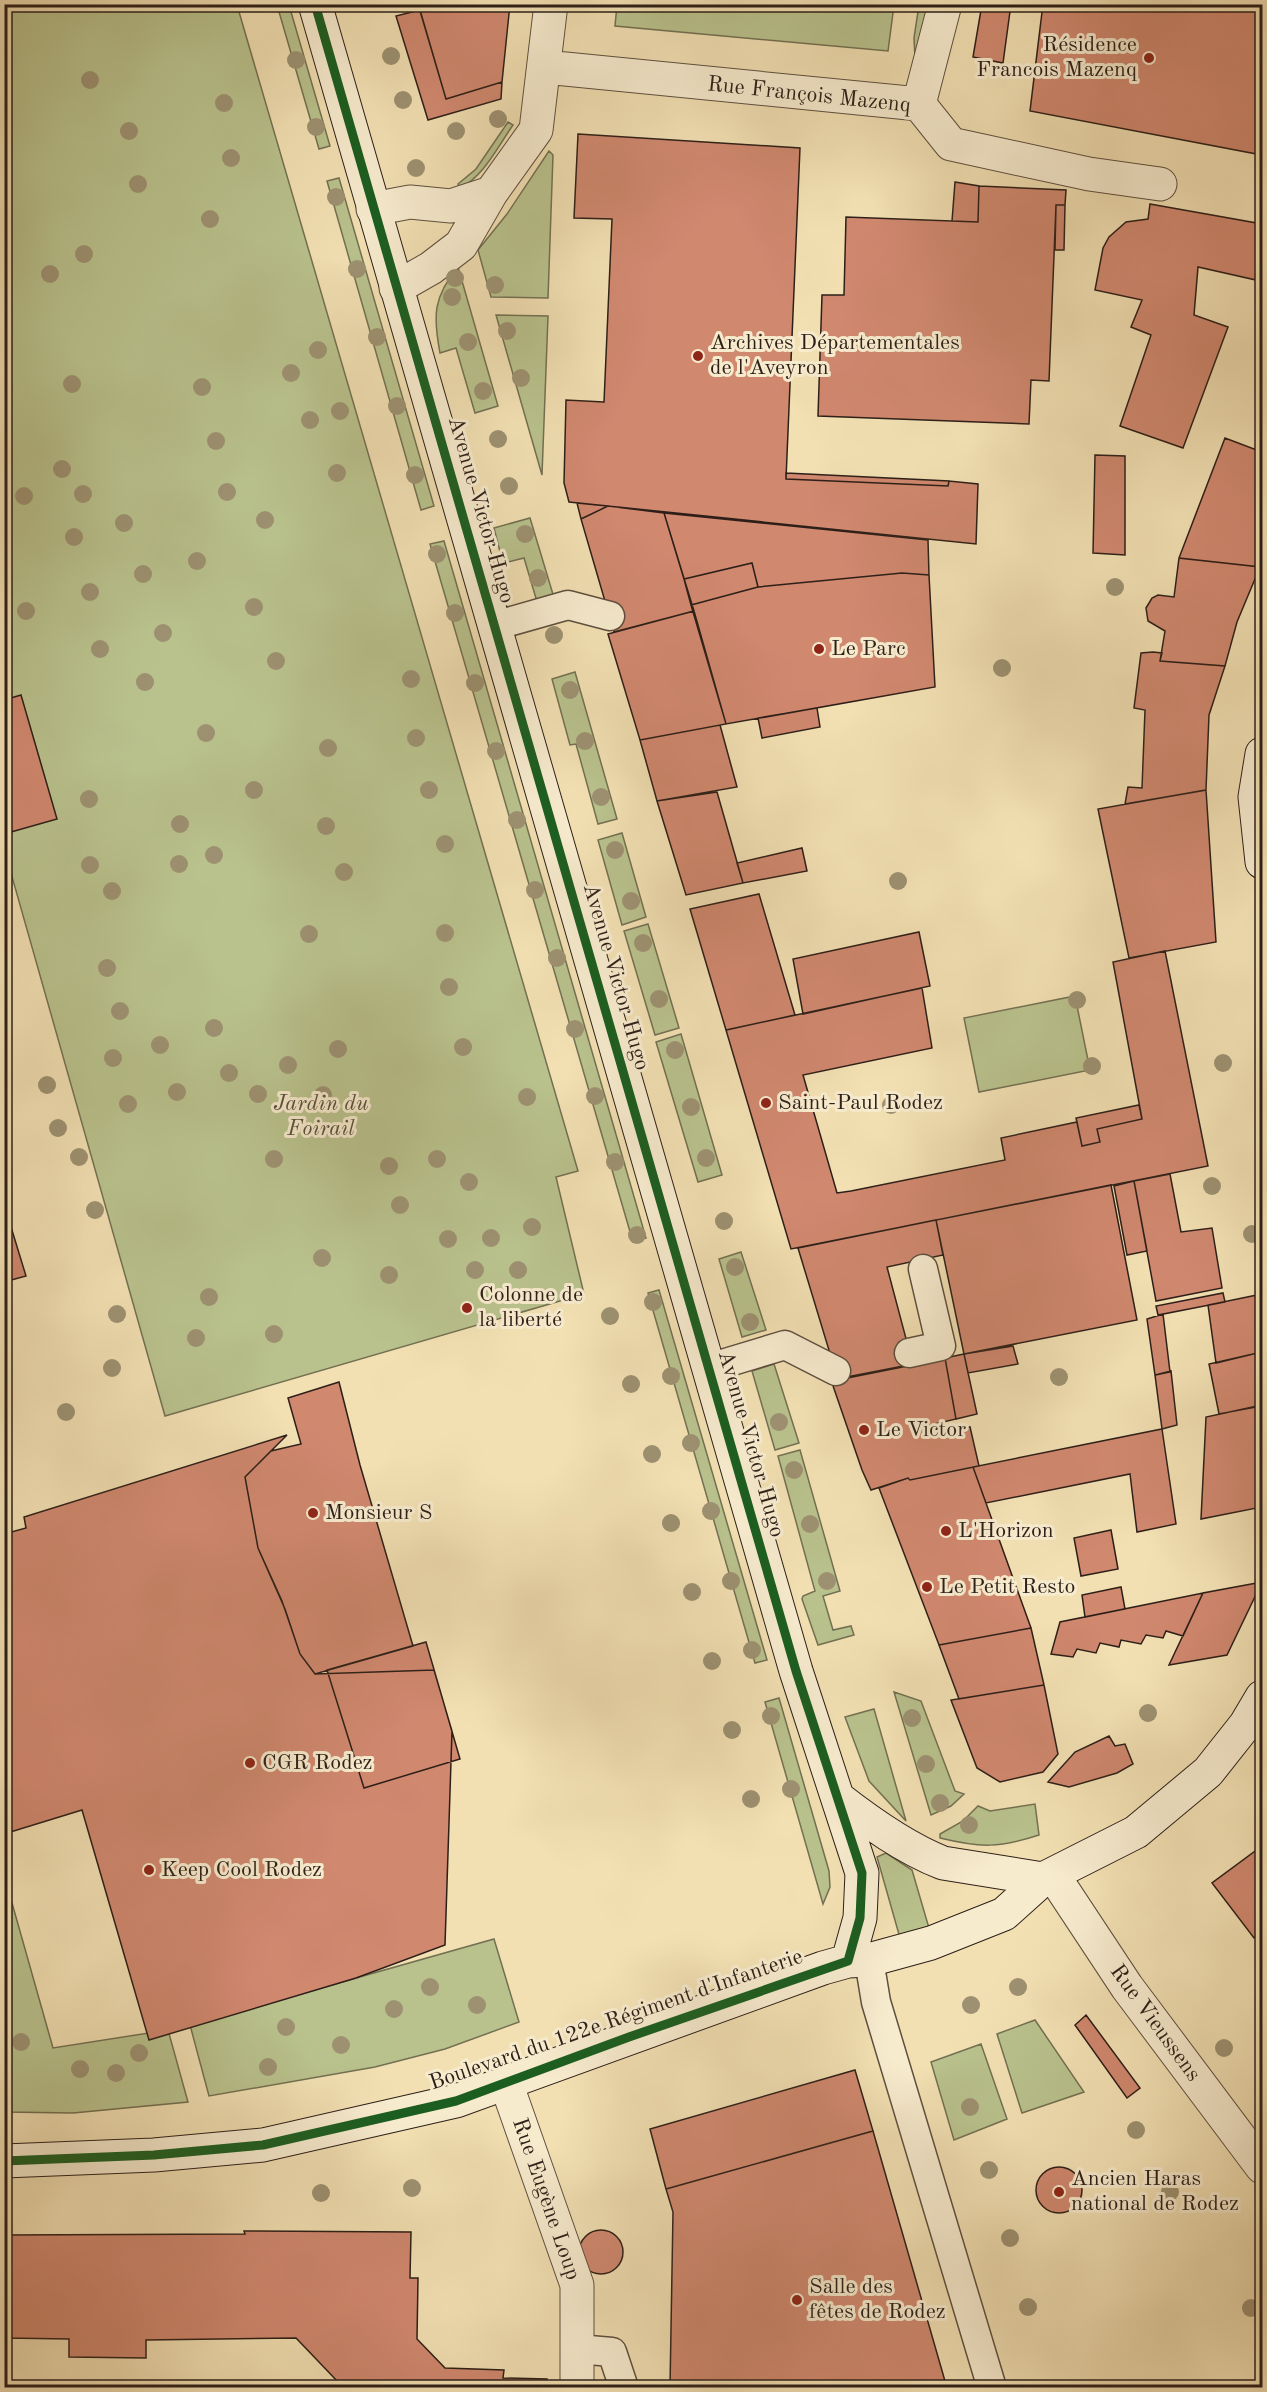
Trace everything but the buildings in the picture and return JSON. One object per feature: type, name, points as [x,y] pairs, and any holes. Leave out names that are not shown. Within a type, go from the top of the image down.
[{"type":"main road","name":"Avenue Victor Hugo","points":[[315,4],[796,1671],[862,1873],[858,1960]]},
{"type":"main road","points":[[396,288],[431,268],[461,245],[491,193],[536,130],[551,4]]},
{"type":"main road","points":[[919,105],[945,4]]},
{"type":"main road","name":"Rue François Mazenq","points":[[544,68],[919,105],[951,144],[1089,174],[1160,184]]},
{"type":"main road","points":[[373,209],[410,202],[451,206],[491,193]]},
{"type":"main road","points":[[1263,754],[1255,797],[1263,862]]},
{"type":"main road","name":"Boulevard du 122e Régiment d'Infanterie","points":[[4,2161],[154,2155],[263,2145],[456,2101],[650,2029],[858,1960],[931,1943],[1004,1914],[1048,1877],[1136,1832],[1208,1772],[1246,1724],[1263,1696]]},
{"type":"main road","points":[[838,1798],[866,1820],[936,1860],[1048,1877]]},
{"type":"main road","name":"Rue Vieussens","points":[[1048,1877],[1127,1987],[1263,2167]]},
{"type":"main road","name":"Rue Eugène Loup","points":[[506,2083],[577,2285],[577,2388]]},
{"type":"lane","points":[[494,626],[568,605],[610,616]]},
{"type":"lane","points":[[909,1353],[940,1346],[922,1269]]},
{"type":"lane","points":[[709,1368],[785,1345],[836,1371]]},
{"type":"lane","points":[[858,1960],[876,2002],[992,2388]]},
{"type":"lane","points":[[577,2349],[612,2352],[624,2388]]},
{"type":"green space","points":[[617,4],[894,5],[888,51],[615,26]]},
{"type":"green space","name":"Jardin du Foirail","points":[[4,5],[237,5],[578,1171],[556,1177],[584,1294],[165,1416],[5,852]]},
{"type":"green space","points":[[277,5],[289,5],[330,146],[319,149]]},
{"type":"green space","points":[[919,5],[935,5],[915,58],[914,38]]},
{"type":"green space","points":[[508,122],[513,125],[489,161],[476,177],[459,189],[458,184],[476,169]]},
{"type":"green space","points":[[549,151],[553,155],[548,298],[491,297],[478,250],[507,214]]},
{"type":"green space","points":[[339,178],[434,506],[421,510],[327,181]]},
{"type":"green space","points":[[458,267],[498,406],[475,413],[456,348],[440,353],[436,328],[439,298]]},
{"type":"green space","points":[[496,315],[548,316],[542,475]]},
{"type":"green space","points":[[530,518],[555,601],[538,605],[524,558],[504,563],[494,528]]},
{"type":"green space","points":[[444,541],[646,1238],[633,1242],[430,544]]},
{"type":"green space","points":[[575,672],[617,819],[598,824],[576,744],[570,745],[552,679]]},
{"type":"green space","points":[[622,833],[646,917],[622,925],[598,840]]},
{"type":"green space","points":[[648,924],[679,1028],[655,1035],[624,931]]},
{"type":"green space","points":[[1075,996],[1090,1070],[979,1092],[964,1018]]},
{"type":"green space","points":[[681,1034],[722,1175],[698,1182],[656,1042]]},
{"type":"green space","points":[[741,1252],[766,1330],[742,1337],[719,1259]]},
{"type":"green space","points":[[659,1290],[767,1660],[755,1663],[648,1293]]},
{"type":"green space","points":[[774,1364],[799,1443],[775,1450],[752,1371]]},
{"type":"green space","points":[[800,1450],[840,1591],[823,1596],[833,1630],[851,1626],[854,1635],[818,1645],[802,1599],[803,1596],[815,1591],[778,1456]]},
{"type":"green space","points":[[894,1692],[921,1701],[955,1791],[964,1794],[951,1806],[931,1815]]},
{"type":"green space","points":[[779,1698],[829,1871],[830,1887],[823,1904],[765,1702]]},
{"type":"green space","points":[[874,1709],[906,1821],[869,1781],[845,1717]]},
{"type":"green space","points":[[1035,1804],[1039,1835],[990,1845],[967,1844],[940,1838],[940,1834],[963,1821],[978,1806],[990,1811]]},
{"type":"green space","points":[[886,1853],[912,1870],[929,1928],[900,1938],[877,1857]]},
{"type":"green space","points":[[12,1903],[53,2048],[168,2030],[188,2102],[73,2113],[5,2112],[4,1905]]},
{"type":"green space","points":[[494,1939],[519,2022],[445,2049],[375,2067],[209,2096],[190,2025]]},
{"type":"green space","points":[[1035,2020],[1084,2092],[1022,2113],[997,2034]]},
{"type":"green space","points":[[981,2044],[1007,2119],[954,2140],[931,2062]]},
{"type":"cycle path","points":[[4,2161],[154,2155],[263,2145],[456,2101],[629,2037],[848,1961],[860,1918],[862,1873],[796,1671],[315,4]]},
{"type":"place","name":"Résidence Francois Mazenq","points":[[1149,58]]},
{"type":"place","name":"Archives Départementales de l'Aveyron","points":[[698,356]]},
{"type":"place","name":"Le Parc","points":[[819,649]]},
{"type":"place","name":"Saint-Paul Rodez","points":[[766,1103]]},
{"type":"place","name":"Colonne de la liberté","points":[[467,1308]]},
{"type":"place","name":"Le Victor","points":[[864,1430]]},
{"type":"place","name":"Monsieur S","points":[[313,1513]]},
{"type":"place","name":"L'Horizon","points":[[946,1531]]},
{"type":"place","name":"Le Petit Resto","points":[[927,1587]]},
{"type":"place","name":"CGR Rodez","points":[[250,1763]]},
{"type":"place","name":"Keep Cool Rodez","points":[[149,1870]]},
{"type":"place","name":"Ancien Haras national de Rodez","points":[[1059,2192]]},
{"type":"place","name":"Salle des fêtes de Rodez","points":[[797,2300]]}]
